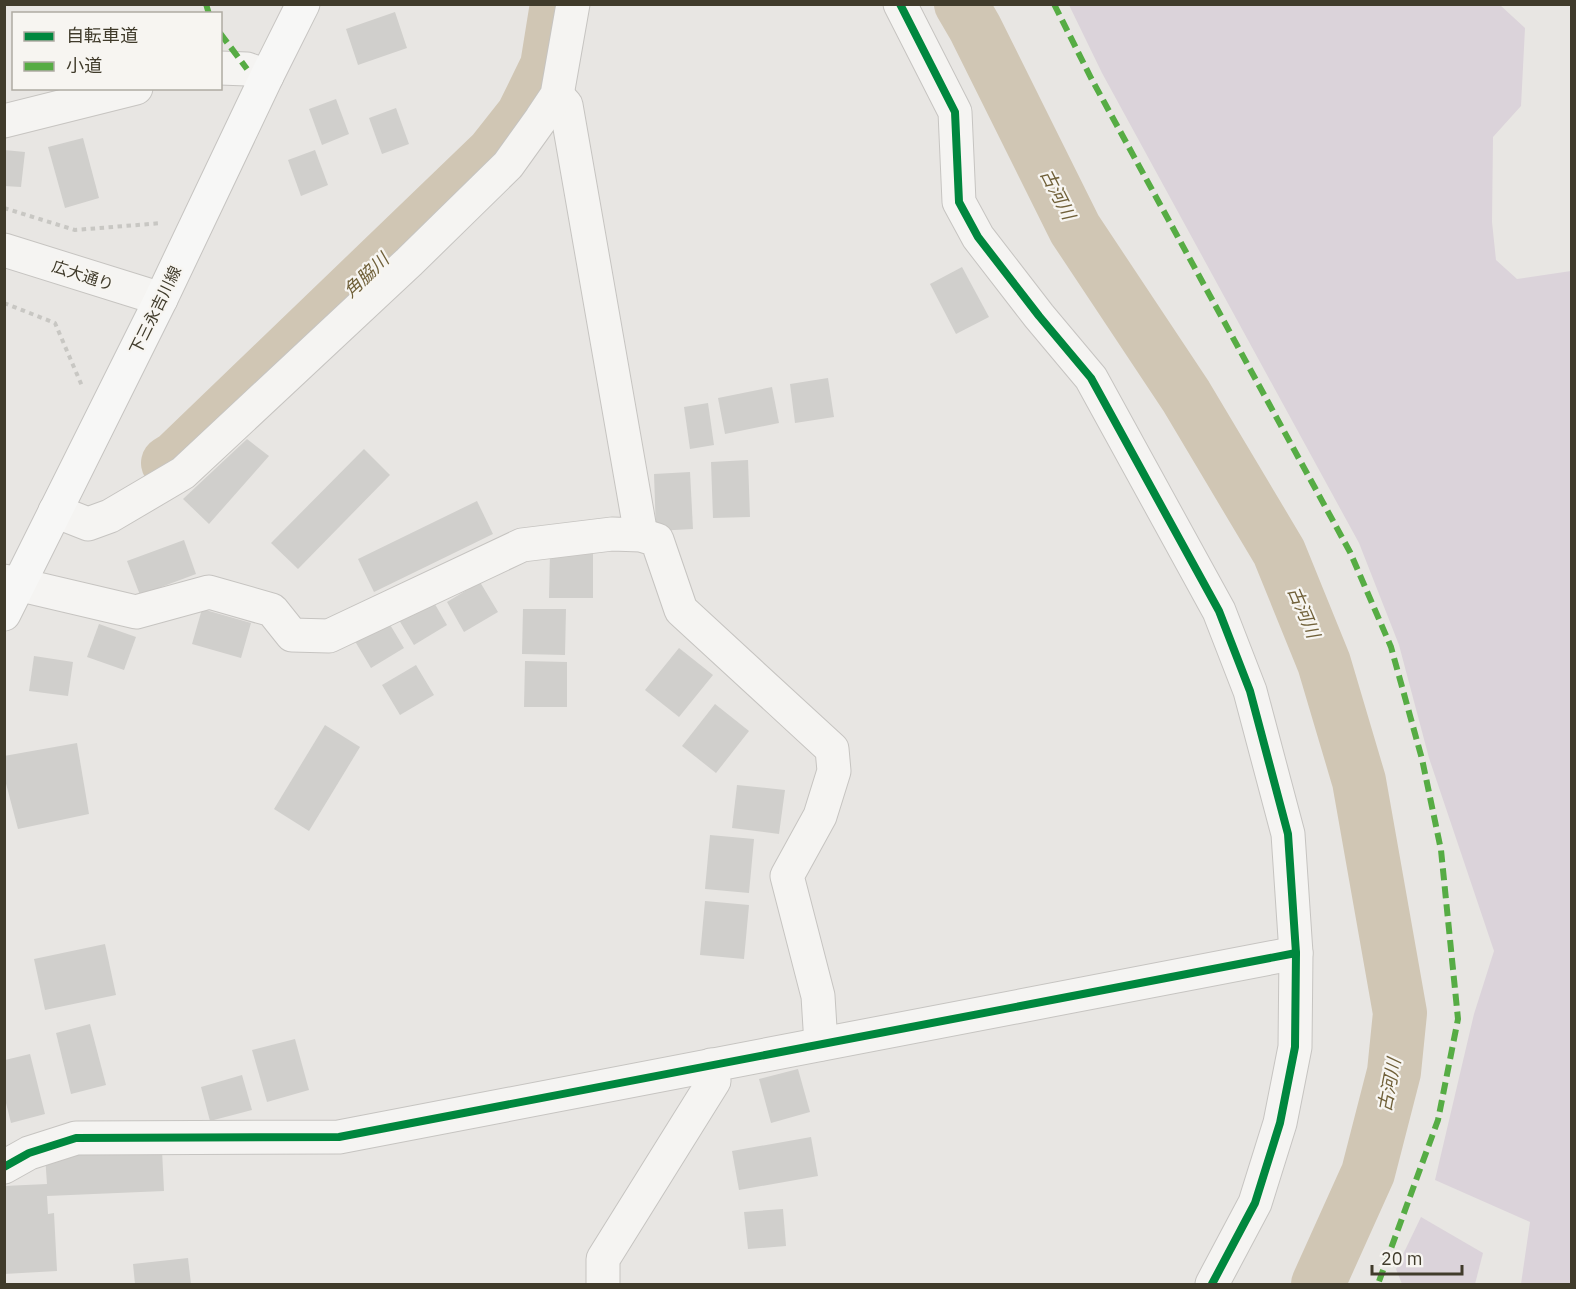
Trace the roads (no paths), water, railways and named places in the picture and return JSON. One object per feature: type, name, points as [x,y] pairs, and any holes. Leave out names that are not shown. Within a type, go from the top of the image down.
[{"type":"main road","name":"下三永吉川線","points":[[4,614],[12,582],[56,511],[303,4]]},
{"type":"street","points":[[56,511],[88,524],[110,516],[183,472],[409,262],[508,165],[557,94],[573,4]]},
{"type":"street","points":[[900,4],[955,112],[959,202],[978,237],[1091,378],[1219,611],[1250,691],[1288,834],[1296,953],[1295,1047],[1280,1123],[1255,1203],[1212,1284]]},
{"type":"street","points":[[222,68],[247,69],[267,76]]},
{"type":"street","points":[[4,122],[128,90]]},
{"type":"street","points":[[557,94],[566,105],[641,535]]},
{"type":"street","name":"広大通り","points":[[4,250],[160,299]]},
{"type":"street","points":[[12,582],[136,612],[209,592],[272,610],[292,635],[329,636],[522,545],[612,534],[641,535],[657,540],[681,610],[832,749],[834,771],[820,816],[787,876],[818,996],[821,1044]]},
{"type":"street","points":[[4,1167],[29,1153],[76,1138],[339,1137],[1296,953]]},
{"type":"street","points":[[603,1284],[603,1259],[714,1081],[711,1065]]},
{"type":"waterway","name":"角脇川","points":[[168,463],[176,458],[493,153],[523,115],[547,66],[557,4]]},
{"type":"waterway","name":"古河川","points":[[961,4],[1075,229],[1186,396],[1279,552],[1324,663],[1359,781],[1400,1013],[1394,1072],[1368,1173],[1318,1284]]}]
